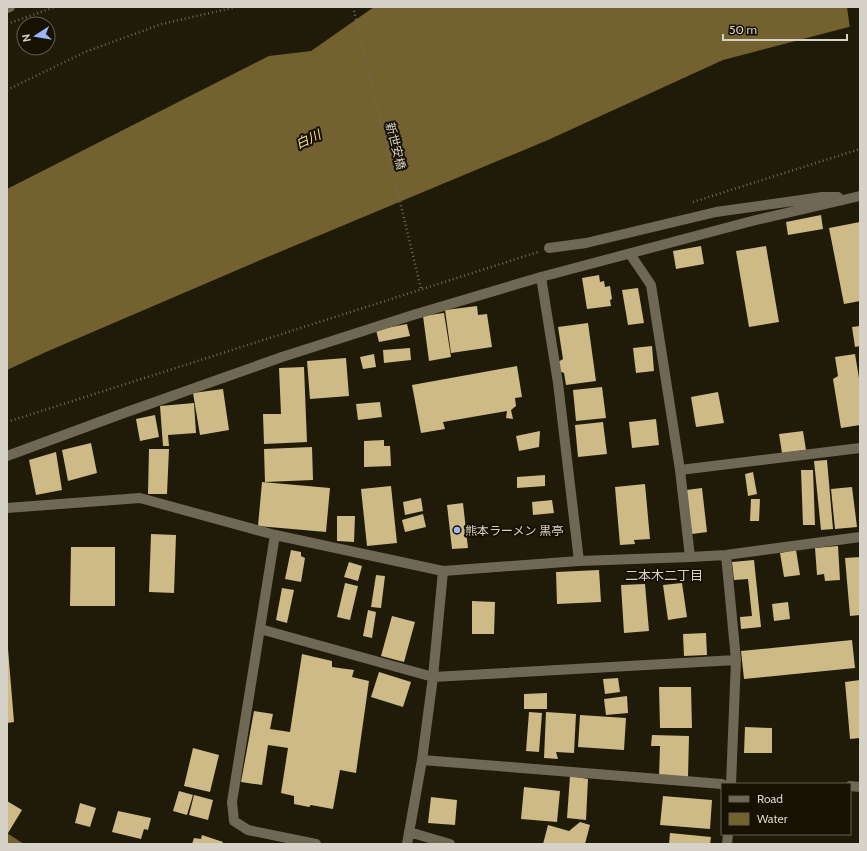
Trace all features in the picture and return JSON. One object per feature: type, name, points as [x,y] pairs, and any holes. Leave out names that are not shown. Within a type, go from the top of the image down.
[{"type":"street","points":[[549,248],[586,243],[716,212],[822,197],[860,196]]},
{"type":"street","points":[[7,456],[282,357],[413,315],[541,277],[752,221],[860,196]]},
{"type":"street","points":[[630,254],[651,285],[680,470],[690,558]]},
{"type":"street","points":[[541,277],[558,383],[579,561]]},
{"type":"street","points":[[680,470],[860,448]]},
{"type":"street","points":[[7,508],[140,498],[275,535],[443,571],[579,561],[690,558],[726,555],[860,537]]},
{"type":"street","points":[[275,535],[232,802],[234,820],[248,830],[316,844]]},
{"type":"street","points":[[726,555],[736,660],[731,783]]},
{"type":"street","points":[[407,844],[422,760],[433,677],[443,571]]},
{"type":"street","points":[[260,628],[433,677],[736,660]]},
{"type":"street","points":[[422,760],[721,784]]},
{"type":"street","points":[[409,832],[450,844]]},
{"type":"path","points":[[7,24],[55,7]]},
{"type":"path","points":[[7,90],[86,52],[162,24],[236,7]]},
{"type":"path","name":"新世安橋","points":[[353,7],[421,289]]},
{"type":"path","points":[[693,202],[860,149]]},
{"type":"path","points":[[7,422],[549,248]]},
{"type":"water","name":"白川","points":[[374,7],[860,7],[860,24],[723,60],[548,140],[270,256],[7,370],[7,189],[269,56],[311,51]]},
{"type":"water","points":[[7,833],[24,844],[7,844]]},
{"type":"pier","points":[[847,7],[860,7],[860,27],[850,29]]},
{"type":"building","points":[[821,215],[823,229],[788,235],[786,222]]},
{"type":"building","points":[[860,222],[860,301],[844,304],[829,228]]},
{"type":"building","points":[[701,246],[704,264],[676,269],[673,251]]},
{"type":"building","points":[[766,246],[779,322],[749,327],[736,251]]},
{"type":"building","points":[[599,275],[600,282],[604,281],[605,287],[610,286],[612,299],[610,300],[611,306],[587,309],[582,278]]},
{"type":"building","points":[[638,288],[644,323],[628,325],[622,290]]},
{"type":"building","points":[[477,306],[478,315],[487,314],[492,347],[451,353],[445,310]]},
{"type":"building","points":[[444,313],[451,357],[429,361],[423,316]]},
{"type":"building","points":[[588,323],[596,381],[566,385],[564,373],[559,371],[558,362],[563,359],[558,327]]},
{"type":"building","points":[[407,324],[410,336],[379,342],[376,330]]},
{"type":"building","points":[[860,326],[860,346],[855,347],[852,327]]},
{"type":"building","points":[[652,346],[654,371],[636,373],[633,348]]},
{"type":"building","points":[[410,348],[411,360],[384,363],[383,350]]},
{"type":"building","points":[[374,354],[376,367],[363,369],[360,357]]},
{"type":"building","points":[[855,354],[860,384],[860,425],[841,428],[833,379],[838,376],[835,357]]},
{"type":"building","points":[[346,358],[349,396],[310,399],[307,361]]},
{"type":"building","points":[[517,366],[522,397],[515,398],[516,406],[511,410],[513,419],[506,418],[507,411],[443,422],[445,429],[421,433],[412,385]]},
{"type":"building","points":[[304,367],[307,442],[264,444],[263,414],[281,414],[279,368]]},
{"type":"building","points":[[602,387],[606,418],[576,421],[573,390]]},
{"type":"building","points":[[223,389],[229,430],[200,435],[193,393]]},
{"type":"building","points":[[718,392],[724,423],[696,427],[691,397]]},
{"type":"building","points":[[380,402],[382,417],[358,420],[356,404]]},
{"type":"building","points":[[194,403],[196,433],[168,435],[169,446],[163,446],[160,406]]},
{"type":"building","points":[[155,415],[159,437],[140,441],[136,419]]},
{"type":"building","points":[[656,419],[659,445],[632,448],[629,422]]},
{"type":"building","points":[[603,422],[607,454],[578,457],[575,425]]},
{"type":"building","points":[[540,431],[539,447],[519,451],[516,436]]},
{"type":"building","points":[[803,431],[806,450],[782,453],[779,434]]},
{"type":"building","points":[[384,440],[384,446],[390,446],[391,466],[364,467],[364,441]]},
{"type":"building","points":[[91,443],[97,473],[68,481],[62,450]]},
{"type":"building","points":[[312,447],[313,480],[265,482],[264,449]]},
{"type":"building","points":[[149,449],[169,449],[167,494],[148,494]]},
{"type":"building","points":[[56,452],[62,490],[36,495],[29,460]]},
{"type":"building","points":[[827,460],[833,529],[821,530],[814,461]]},
{"type":"building","points":[[801,470],[813,470],[815,525],[803,525]]},
{"type":"building","points":[[753,472],[757,494],[748,496],[745,474]]},
{"type":"building","points":[[545,475],[545,486],[517,488],[517,477]]},
{"type":"building","points":[[262,482],[330,488],[326,532],[258,526]]},
{"type":"building","points":[[645,484],[650,539],[634,540],[635,544],[620,545],[615,487]]},
{"type":"building","points":[[391,486],[397,543],[367,546],[361,489]]},
{"type":"building","points":[[852,487],[857,527],[835,529],[831,489]]},
{"type":"building","points":[[702,488],[707,532],[692,534],[686,490]]},
{"type":"building","points":[[421,498],[423,511],[405,515],[403,502]]},
{"type":"building","points":[[751,499],[760,499],[759,521],[750,521]]},
{"type":"building","points":[[552,500],[554,513],[533,515],[532,502]]},
{"type":"building","points":[[463,503],[468,548],[452,549],[447,505]]},
{"type":"building","points":[[423,514],[426,527],[405,532],[402,520]]},
{"type":"building","points":[[337,516],[355,516],[354,542],[337,541]]},
{"type":"building","points":[[151,534],[176,535],[174,593],[149,592]]},
{"type":"building","points":[[838,546],[840,580],[825,581],[824,574],[817,575],[815,548]]},
{"type":"building","points":[[71,547],[115,547],[115,606],[70,606]]},
{"type":"building","points":[[291,550],[301,552],[301,556],[305,558],[301,582],[285,579]]},
{"type":"building","points":[[796,550],[800,575],[784,577],[780,553]]},
{"type":"building","points":[[860,557],[860,615],[850,616],[845,558]]},
{"type":"building","points":[[754,560],[761,627],[741,629],[740,617],[752,616],[748,579],[734,580],[732,562]]},
{"type":"building","points":[[349,562],[362,566],[358,581],[344,577]]},
{"type":"building","points":[[599,570],[601,602],[557,604],[556,572]]},
{"type":"building","points":[[376,575],[385,576],[381,608],[371,607]]},
{"type":"building","points":[[345,583],[358,586],[350,620],[337,617]]},
{"type":"building","points":[[682,583],[687,617],[668,620],[663,585]]},
{"type":"building","points":[[645,584],[649,631],[624,633],[621,585]]},
{"type":"building","points":[[282,588],[294,590],[287,623],[276,620]]},
{"type":"building","points":[[472,601],[495,602],[494,634],[472,634]]},
{"type":"building","points":[[788,602],[790,619],[774,621],[772,604]]},
{"type":"building","points":[[368,610],[376,612],[372,638],[363,636]]},
{"type":"building","points":[[392,616],[415,622],[404,662],[381,656]]},
{"type":"building","points":[[706,633],[707,655],[684,656],[683,634]]},
{"type":"building","points":[[852,640],[855,668],[744,679],[741,651]]},
{"type":"building","points":[[7,649],[14,722],[7,723]]},
{"type":"building","points":[[302,654],[332,661],[332,667],[354,670],[352,677],[369,681],[356,773],[340,770],[333,809],[294,804],[294,796],[281,793],[288,748],[268,745],[262,785],[241,782],[254,711],[273,714],[270,729],[290,732]]},
{"type":"building","points":[[379,672],[411,682],[403,707],[371,697]]},
{"type":"building","points":[[618,678],[620,692],[605,694],[603,679]]},
{"type":"building","points":[[860,680],[860,738],[850,739],[845,682]]},
{"type":"building","points":[[659,687],[691,687],[692,728],[660,728]]},
{"type":"building","points":[[547,693],[547,709],[524,709],[524,694]]},
{"type":"building","points":[[627,696],[628,713],[606,715],[604,699]]},
{"type":"building","points":[[529,712],[542,713],[539,752],[526,751]]},
{"type":"building","points":[[546,712],[576,714],[574,753],[556,752],[558,759],[544,758]]},
{"type":"building","points":[[580,715],[626,718],[624,750],[578,747]]},
{"type":"building","points":[[745,727],[772,728],[772,753],[744,753]]},
{"type":"building","points":[[652,735],[689,736],[688,778],[659,777],[660,746],[651,746]]},
{"type":"building","points":[[193,748],[219,755],[210,792],[184,786]]},
{"type":"building","points":[[570,776],[588,779],[586,820],[567,818]]},
{"type":"building","points":[[524,787],[560,791],[557,822],[521,819]]},
{"type":"building","points":[[179,791],[193,795],[187,815],[173,811]]},
{"type":"building","points":[[194,795],[213,800],[208,820],[189,815]]},
{"type":"building","points":[[663,796],[712,800],[710,829],[660,825]]},
{"type":"building","points":[[431,797],[457,800],[455,825],[428,823]]},
{"type":"building","points":[[7,801],[22,810],[8,833],[7,833]]},
{"type":"building","points":[[80,803],[96,808],[90,827],[75,823]]},
{"type":"building","points":[[118,811],[151,818],[148,830],[144,829],[141,839],[112,832]]},
{"type":"building","points":[[580,822],[590,825],[585,844],[543,844],[548,825],[569,831]]},
{"type":"building","points":[[670,833],[711,837],[710,844],[669,844]]},
{"type":"building","points":[[202,835],[223,842],[222,844],[192,844],[194,838],[201,839]]},
{"type":"place","name":"熊本ラーメン 黒亭","points":[[457,530]]},
{"type":"district","name":"二本木二丁目","points":[[664,575]]}]
